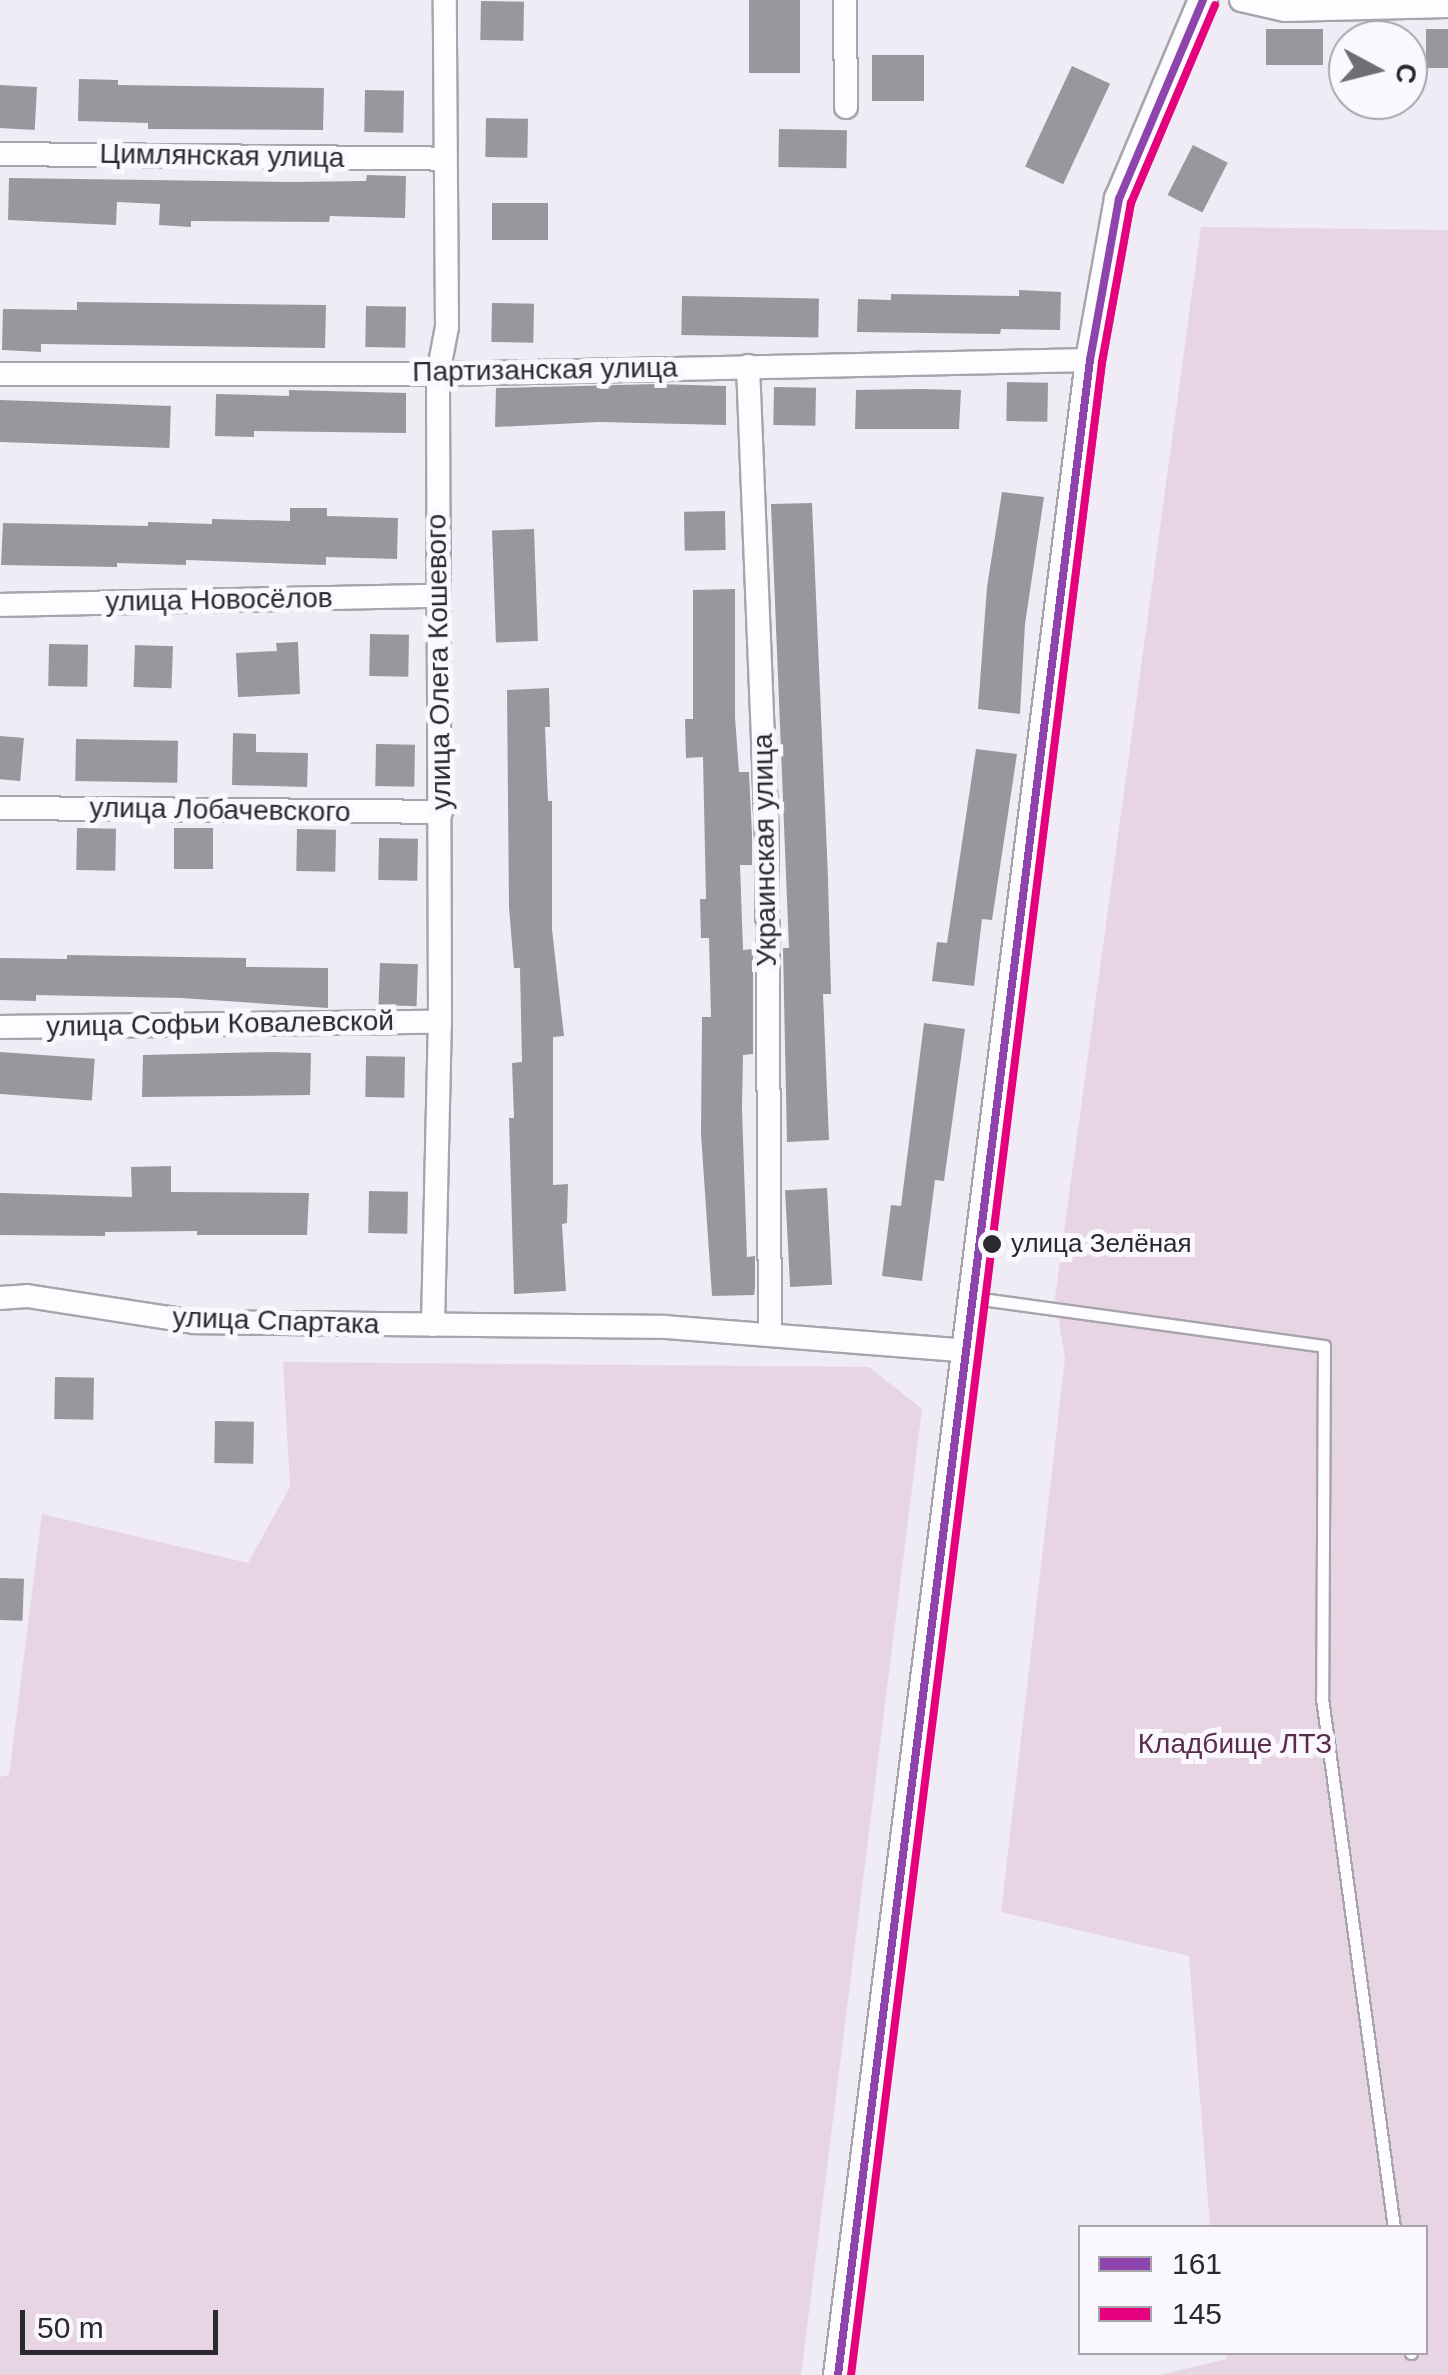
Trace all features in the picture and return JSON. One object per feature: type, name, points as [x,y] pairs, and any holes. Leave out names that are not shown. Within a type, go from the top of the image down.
[{"type":"street","name":"улица Олега Кошевого","points":[[433,1324],[440,1022],[438,374],[447,327],[445,0]]},
{"type":"street","points":[[845,0],[846,107]]},
{"type":"street","points":[[838,2375],[1090,360],[1119,198],[1203,0]]},
{"type":"street","points":[[1240,0],[1285,10],[1448,6]]},
{"type":"street","name":"Цимлянская улица","points":[[0,154],[444,159]]},
{"type":"street","name":"Партизанская улица","points":[[0,374],[438,374],[1090,360]]},
{"type":"street","name":"Украинская улица","points":[[748,366],[767,834],[770,1334]]},
{"type":"street","name":"улица Новосёлов","points":[[0,605],[438,596]]},
{"type":"street","name":"улица Лобачевского","points":[[0,808],[441,812]]},
{"type":"street","name":"улица Софьи Ковалевской","points":[[0,1027],[440,1022]]},
{"type":"street","name":"улица Спартака","points":[[0,1298],[27,1296],[194,1322],[666,1327],[967,1351]]},
{"type":"lane","points":[[974,1298],[1324,1346],[1322,1698],[1394,2225]]},
{"type":"green space","name":"Кладбище ЛТЗ","points":[[1201,227],[1448,230],[1448,2375],[1159,2375],[1227,2359],[1226,2355],[1428,2355],[1428,2225],[1210,2225],[1189,1956],[1001,1912],[1065,1358],[1055,1298]]},
{"type":"green space","points":[[283,1362],[869,1367],[922,1409],[801,2375],[0,2375],[0,1777],[9,1775],[42,1514],[248,1563],[290,1487]]},
{"type":"building","points":[[749,0],[800,0],[800,73],[749,73]]},
{"type":"building","points":[[481,1],[524,2],[523,41],[480,40]]},
{"type":"building","points":[[1266,29],[1323,29],[1323,65],[1266,65]]},
{"type":"building","points":[[1428,29],[1448,29],[1448,68],[1428,68]]},
{"type":"building","points":[[872,55],[924,55],[924,101],[872,101]]},
{"type":"building","points":[[1072,66],[1110,84],[1063,184],[1025,167]]},
{"type":"building","points":[[79,79],[118,80],[118,85],[324,88],[323,130],[148,129],[148,123],[78,121]]},
{"type":"building","points":[[0,85],[37,87],[35,130],[0,128]]},
{"type":"building","points":[[365,90],[404,91],[403,133],[364,132]]},
{"type":"building","points":[[486,118],[528,119],[527,158],[485,157]]},
{"type":"building","points":[[779,129],[847,130],[846,168],[778,167]]},
{"type":"building","points":[[1193,145],[1228,163],[1202,213],[1168,195]]},
{"type":"building","points":[[367,175],[406,176],[405,218],[330,216],[329,222],[191,221],[191,227],[159,225],[160,204],[117,202],[116,225],[8,220],[9,178],[292,182],[366,181]]},
{"type":"building","points":[[492,203],[548,203],[548,240],[492,240]]},
{"type":"building","points":[[1019,290],[1061,292],[1060,330],[1001,329],[1000,334],[857,332],[858,299],[891,300],[891,294],[1019,296]]},
{"type":"building","points":[[682,296],[819,298],[818,337],[681,335]]},
{"type":"building","points":[[77,302],[326,305],[325,348],[41,344],[41,352],[2,350],[3,309],[77,310]]},
{"type":"building","points":[[492,303],[534,304],[533,343],[491,342]]},
{"type":"building","points":[[366,306],[406,307],[405,348],[365,347]]},
{"type":"building","points":[[1007,382],[1048,383],[1047,422],[1006,421]]},
{"type":"building","points":[[726,386],[726,425],[599,422],[495,427],[496,388]]},
{"type":"building","points":[[774,387],[816,388],[815,426],[773,425]]},
{"type":"building","points":[[289,390],[406,393],[406,433],[254,431],[254,437],[215,436],[216,394],[289,396]]},
{"type":"building","points":[[856,390],[961,390],[959,429],[855,429]]},
{"type":"building","points":[[0,400],[171,406],[169,448],[0,442]]},
{"type":"building","points":[[1002,492],[1044,497],[1025,624],[1020,714],[978,709],[987,587]]},
{"type":"building","points":[[812,503],[828,878],[831,994],[823,994],[829,1140],[787,1142],[783,948],[789,948],[771,504]]},
{"type":"building","points":[[290,508],[327,508],[327,516],[398,518],[397,559],[326,557],[326,565],[186,560],[186,565],[117,563],[117,567],[1,565],[3,523],[148,526],[148,522],[212,524],[212,519],[290,521]]},
{"type":"building","points":[[725,511],[726,550],[685,551],[684,512]]},
{"type":"building","points":[[534,529],[538,641],[496,642],[492,530]]},
{"type":"building","points":[[735,589],[735,717],[739,772],[749,772],[752,834],[752,865],[740,865],[743,950],[753,949],[753,1054],[743,1055],[742,1109],[747,1257],[755,1256],[755,1288],[754,1295],[712,1296],[701,1134],[702,1017],[711,1017],[709,938],[701,938],[700,899],[706,899],[703,757],[686,758],[685,719],[693,719],[693,590]]},
{"type":"building","points":[[370,634],[409,635],[408,677],[369,676]]},
{"type":"building","points":[[298,642],[300,694],[238,697],[236,653],[277,651],[276,643]]},
{"type":"building","points":[[49,644],[88,645],[87,687],[48,686]]},
{"type":"building","points":[[135,645],[173,646],[172,688],[134,687]]},
{"type":"building","points":[[549,688],[550,727],[545,727],[548,801],[552,801],[552,929],[564,1036],[553,1037],[553,1185],[568,1184],[567,1223],[562,1224],[566,1291],[514,1294],[509,1118],[514,1118],[512,1063],[522,1062],[520,968],[514,968],[509,907],[507,690]]},
{"type":"building","points":[[233,733],[256,734],[256,752],[308,753],[307,787],[232,785]]},
{"type":"building","points":[[0,736],[24,738],[20,781],[0,779]]},
{"type":"building","points":[[76,739],[178,741],[177,783],[75,781]]},
{"type":"building","points":[[376,744],[415,745],[414,787],[375,786]]},
{"type":"building","points":[[976,749],[1017,754],[992,920],[982,919],[974,986],[932,981],[937,942],[947,943]]},
{"type":"building","points":[[77,828],[116,829],[115,871],[76,870]]},
{"type":"building","points":[[174,828],[213,828],[213,869],[174,869]]},
{"type":"building","points":[[297,829],[336,830],[335,872],[296,871]]},
{"type":"building","points":[[379,838],[418,839],[417,881],[378,880]]},
{"type":"building","points":[[67,955],[246,958],[246,967],[328,968],[328,1008],[181,998],[36,995],[36,1001],[0,1000],[0,958],[67,959]]},
{"type":"building","points":[[380,963],[418,964],[417,1006],[379,1005]]},
{"type":"building","points":[[924,1023],[965,1029],[944,1181],[935,1180],[922,1281],[882,1276],[891,1205],[901,1206]]},
{"type":"building","points":[[0,1052],[95,1059],[92,1101],[0,1094]]},
{"type":"building","points":[[311,1053],[310,1095],[142,1097],[143,1055]]},
{"type":"building","points":[[366,1056],[405,1057],[404,1098],[365,1097]]},
{"type":"building","points":[[171,1166],[171,1192],[309,1193],[307,1235],[197,1235],[197,1231],[105,1232],[105,1236],[0,1235],[0,1193],[132,1197],[131,1167]]},
{"type":"building","points":[[827,1188],[832,1285],[790,1287],[785,1190]]},
{"type":"building","points":[[369,1191],[408,1192],[407,1234],[368,1233]]},
{"type":"building","points":[[55,1377],[94,1378],[93,1420],[54,1419]]},
{"type":"building","points":[[215,1421],[254,1422],[253,1464],[214,1463]]},
{"type":"building","points":[[0,1578],[24,1579],[23,1621],[0,1620]]},
{"type":"transit line","name":"161","points":[[838,2375],[1090,360],[1119,199],[1203,0]]},
{"type":"transit line","name":"145","points":[[851,2375],[1102,362],[1131,203],[1215,5]]},
{"type":"place","name":"улица Зелёная","points":[[992,1244]]}]
